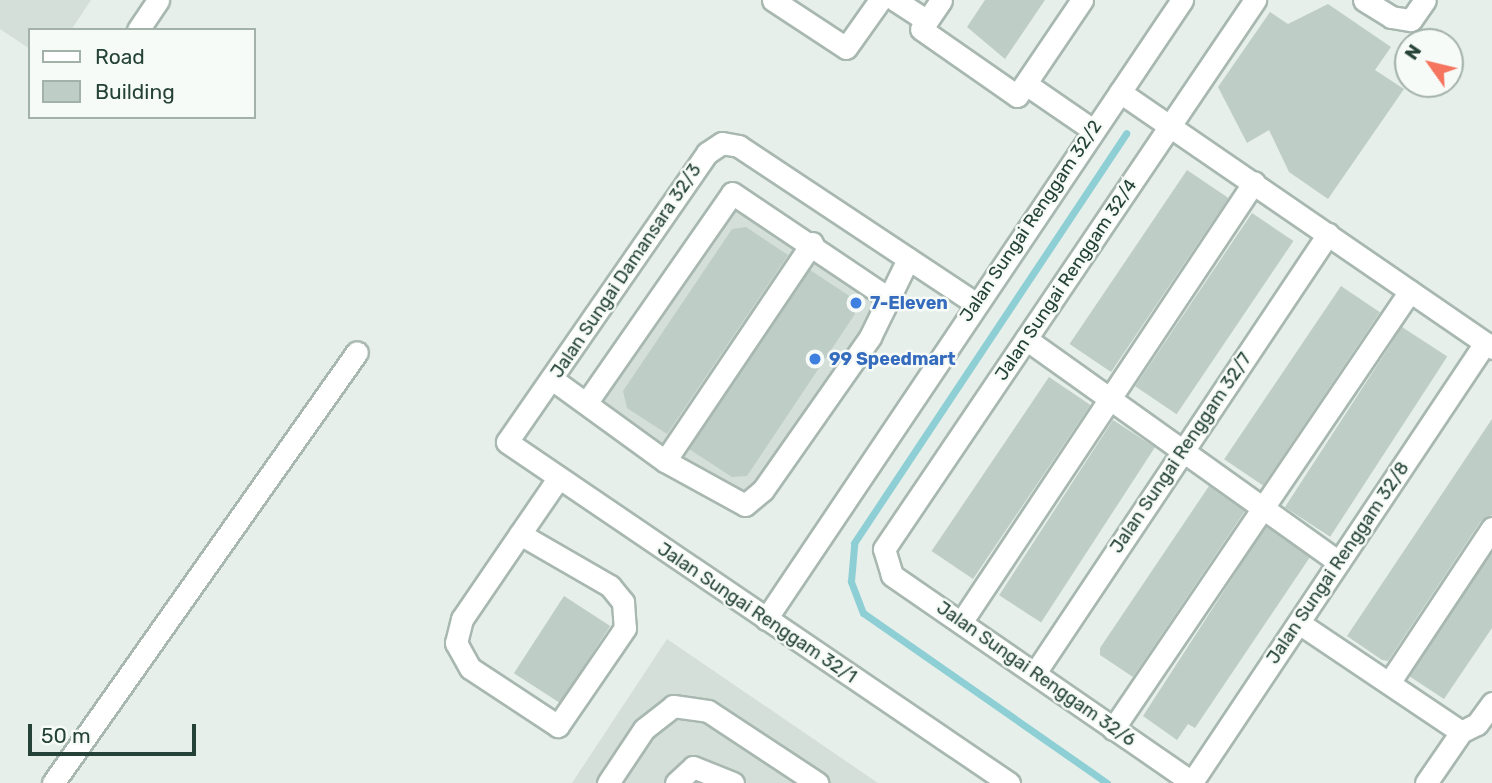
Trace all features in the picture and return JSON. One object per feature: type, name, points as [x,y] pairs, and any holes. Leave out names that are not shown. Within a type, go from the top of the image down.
[{"type":"street","points":[[139,28],[158,0]]},
{"type":"street","points":[[773,0],[846,48],[880,0]]},
{"type":"street","points":[[895,0],[927,21],[941,0]]},
{"type":"street","points":[[920,29],[1017,96],[1082,0]]},
{"type":"street","name":"Jalan Sungai Renggam 32/2","points":[[766,619],[975,303],[1182,0]]},
{"type":"street","name":"Jalan Sungai Renggam 32/4","points":[[883,562],[884,549],[1255,0]]},
{"type":"street","points":[[1364,0],[1391,17],[1411,20],[1424,0]]},
{"type":"street","points":[[1026,84],[1093,130]]},
{"type":"street","points":[[1120,92],[1488,346]]},
{"type":"street","name":"Jalan Sungai Damansara 32/3","points":[[507,442],[707,153],[722,143],[739,146],[975,303]]},
{"type":"street","points":[[962,621],[1254,182]]},
{"type":"street","points":[[587,402],[732,193],[812,243],[886,296]]},
{"type":"street","name":"Jalan Sungai Renggam 32/7","points":[[1035,673],[1328,234]]},
{"type":"street","points":[[665,461],[812,243]]},
{"type":"street","points":[[552,379],[665,461],[745,505],[763,490],[870,337],[886,296],[908,259]]},
{"type":"street","points":[[1113,729],[1409,291]]},
{"type":"street","points":[[1026,340],[1110,398],[1181,453],[1339,562]]},
{"type":"street","name":"Jalan Sungai Renggam 32/8","points":[[1192,783],[1339,562],[1488,346]]},
{"type":"street","points":[[53,783],[357,352]]},
{"type":"street","name":"Jalan Sungai Renggam 32/1","points":[[507,442],[557,480],[1009,783]]},
{"type":"street","points":[[520,534],[610,586],[623,602],[625,628],[558,726],[470,668],[456,643],[462,619],[520,534],[557,480]]},
{"type":"street","points":[[1390,682],[1492,528]]},
{"type":"street","name":"Jalan Sungai Renggam 32/6","points":[[883,562],[892,575],[1192,783]]},
{"type":"street","points":[[1299,623],[1390,682],[1477,730]]},
{"type":"street","points":[[1426,783],[1477,730],[1492,703]]},
{"type":"street","points":[[608,783],[644,729],[673,706],[708,711],[817,783]]},
{"type":"street","points":[[676,783],[693,767],[733,783]]},
{"type":"shaded area","points":[[0,0],[91,0],[72,28],[28,28],[28,48],[0,29]]},
{"type":"shaded area","points":[[731,200],[878,301],[876,314],[757,487],[740,497],[595,400]]},
{"type":"shaded area","points":[[667,639],[878,783],[572,783]]},
{"type":"building","points":[[985,0],[1045,0],[1005,59],[967,27]]},
{"type":"building","points":[[1328,4],[1391,47],[1375,70],[1394,82],[1394,98],[1398,98],[1328,199],[1289,172],[1269,130],[1247,143],[1218,87],[1270,12],[1288,24]]},
{"type":"building","points":[[1187,170],[1228,198],[1111,372],[1070,344]]},
{"type":"building","points":[[1252,213],[1293,241],[1177,414],[1135,386]]},
{"type":"building","points":[[746,227],[788,255],[667,434],[627,408],[623,391],[732,229]]},
{"type":"building","points":[[810,270],[851,297],[855,314],[747,476],[732,477],[689,449]]},
{"type":"building","points":[[1341,286],[1380,312],[1263,486],[1224,459]]},
{"type":"building","points":[[1402,327],[1447,356],[1330,537],[1285,507]]},
{"type":"building","points":[[1049,377],[1090,405],[973,579],[932,551]]},
{"type":"building","points":[[1492,419],[1492,515],[1481,521],[1388,661],[1382,660],[1347,636]]},
{"type":"building","points":[[1113,420],[1155,447],[1041,623],[999,595]]},
{"type":"building","points":[[1209,486],[1245,511],[1133,677],[1100,655],[1100,648]]},
{"type":"building","points":[[1266,526],[1310,557],[1195,728],[1188,724],[1177,740],[1143,716]]},
{"type":"building","points":[[1492,552],[1492,628],[1444,699],[1409,676]]},
{"type":"building","points":[[564,596],[610,626],[560,703],[514,673]]},
{"type":"waterway","points":[[1107,783],[863,613],[851,581],[854,543],[1126,133]]},
{"type":"place","name":"7-Eleven","points":[[856,303]]},
{"type":"place","name":"99 Speedmart","points":[[815,359]]}]
